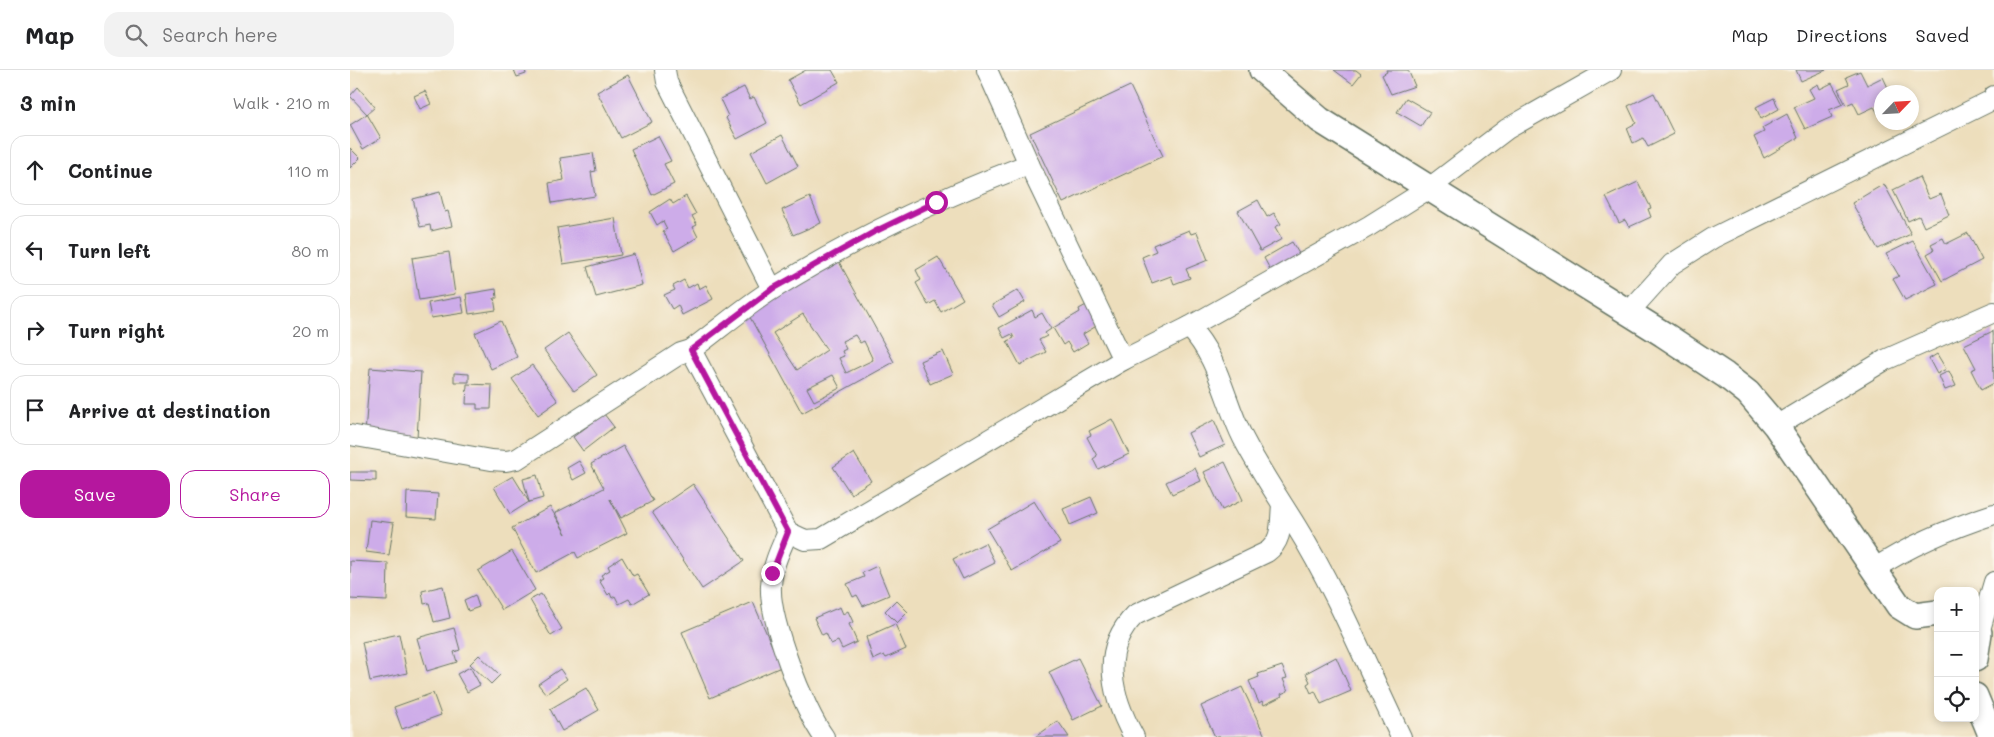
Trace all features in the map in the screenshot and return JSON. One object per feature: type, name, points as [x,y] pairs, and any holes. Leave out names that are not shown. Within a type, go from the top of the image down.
[{"type":"street","points":[[665,70],[667,82],[772,289]]},
{"type":"street","points":[[987,70],[1029,164],[1123,360]]},
{"type":"street","points":[[1262,70],[1320,120],[1628,313],[1725,375],[1748,393],[1776,426],[1900,606],[1915,616],[1934,614]]},
{"type":"street","points":[[691,350],[788,532],[804,540],[821,539],[1123,360],[1189,326],[1369,226],[1428,189],[1507,129],[1611,70]]},
{"type":"street","points":[[1628,313],[1672,264],[1713,238],[1992,100],[1994,96]]},
{"type":"street","points":[[350,435],[491,460],[506,461],[517,459],[681,353],[691,350],[772,289],[883,227],[945,198],[1029,164]]},
{"type":"street","points":[[1776,426],[1885,360],[1994,312]]},
{"type":"street","points":[[1189,326],[1202,340],[1212,358],[1241,434],[1296,526],[1401,737]]},
{"type":"street","points":[[1134,737],[1124,719],[1112,666],[1112,653],[1118,637],[1135,615],[1267,552],[1276,545],[1280,537],[1282,505]]},
{"type":"street","points":[[1874,569],[1905,548],[1944,531],[1994,514]]},
{"type":"street","points":[[788,532],[772,573],[771,604],[800,694],[824,737]]},
{"type":"street","points":[[1979,623],[1994,582]]},
{"type":"street","points":[[1979,706],[1992,737]]},
{"type":"building","points":[[514,70],[525,70],[526,74],[517,77]]},
{"type":"building","points":[[806,70],[832,70],[839,82],[801,104],[788,80]]},
{"type":"building","points":[[1334,70],[1356,70],[1361,74],[1353,84]]},
{"type":"building","points":[[1386,70],[1408,70],[1415,86],[1391,94],[1382,75],[1387,72]]},
{"type":"building","points":[[1796,70],[1826,70],[1801,81]]},
{"type":"building","points":[[1860,71],[1867,85],[1883,77],[1887,85],[1874,85],[1874,107],[1859,114],[1853,102],[1846,105],[1838,89],[1849,84],[1846,77]]},
{"type":"building","points":[[628,75],[652,122],[621,138],[597,92]]},
{"type":"building","points":[[1832,83],[1843,104],[1829,110],[1832,117],[1805,129],[1794,107],[1814,98],[1809,89],[1818,84],[1820,89]]},
{"type":"building","points":[[1130,86],[1163,156],[1063,203],[1030,133]]},
{"type":"building","points":[[358,87],[375,107],[367,114],[350,96]]},
{"type":"building","points":[[744,87],[750,99],[754,97],[767,123],[737,139],[726,118],[728,116],[720,99]]},
{"type":"building","points":[[425,91],[431,104],[420,109],[414,96]]},
{"type":"building","points":[[1654,93],[1674,134],[1648,147],[1643,138],[1633,143],[1627,128],[1636,123],[1628,106]]},
{"type":"building","points":[[1406,98],[1430,112],[1421,126],[1397,112]]},
{"type":"building","points":[[1774,98],[1779,109],[1761,119],[1756,107]]},
{"type":"building","points":[[367,114],[381,138],[363,149],[350,125]]},
{"type":"building","points":[[1787,114],[1798,138],[1764,158],[1754,137],[1764,132],[1762,128]]},
{"type":"building","points":[[782,135],[798,166],[767,183],[751,152]]},
{"type":"building","points":[[658,136],[671,161],[664,164],[674,184],[652,195],[631,149]]},
{"type":"building","points":[[350,148],[360,158],[350,168]]},
{"type":"building","points":[[593,153],[596,171],[591,172],[595,196],[552,203],[549,183],[564,180],[560,158]]},
{"type":"building","points":[[1919,177],[1929,199],[1941,194],[1949,215],[1924,227],[1919,216],[1908,221],[1893,190]]},
{"type":"building","points":[[1638,182],[1651,208],[1648,209],[1651,217],[1629,227],[1625,220],[1619,223],[1606,197]]},
{"type":"building","points":[[1884,184],[1911,234],[1878,249],[1852,203]]},
{"type":"building","points":[[440,192],[445,212],[448,211],[452,226],[431,231],[430,225],[420,227],[413,199]]},
{"type":"building","points":[[686,196],[696,214],[692,216],[697,225],[693,227],[698,237],[674,251],[663,231],[667,229],[663,221],[657,225],[650,212],[670,199],[673,204]]},
{"type":"building","points":[[810,197],[821,223],[793,235],[782,210]]},
{"type":"building","points":[[1258,200],[1267,217],[1274,213],[1281,224],[1275,227],[1282,239],[1260,251],[1238,211]]},
{"type":"building","points":[[615,218],[621,255],[563,264],[557,228]]},
{"type":"building","points":[[1189,230],[1191,234],[1197,232],[1208,260],[1186,269],[1190,278],[1174,284],[1171,276],[1152,283],[1142,257],[1156,251],[1153,245]]},
{"type":"building","points":[[1968,233],[1982,260],[1942,281],[1927,254],[1934,250],[1931,244],[1943,238],[1946,244]]},
{"type":"building","points":[[1913,241],[1937,284],[1905,300],[1893,279],[1899,276],[1886,254]]},
{"type":"building","points":[[1292,242],[1301,257],[1272,273],[1264,258]]},
{"type":"building","points":[[449,252],[455,294],[419,300],[412,258]]},
{"type":"building","points":[[634,254],[642,285],[596,297],[587,267]]},
{"type":"building","points":[[938,257],[963,299],[941,312],[935,301],[928,305],[916,283],[921,280],[916,270]]},
{"type":"building","points":[[838,260],[894,362],[802,413],[746,310]],"holes":[[[803,314],[827,350],[797,370],[773,333]],[[855,335],[860,343],[864,341],[873,360],[846,373],[839,358],[844,356],[842,351],[846,349],[842,341]],[[833,375],[840,388],[814,401],[807,388]]]},
{"type":"building","points":[[684,280],[688,288],[697,283],[699,289],[706,285],[713,299],[682,315],[678,305],[672,309],[664,295],[675,290],[673,286]]},
{"type":"building","points":[[496,289],[497,298],[494,298],[496,310],[469,314],[466,294]]},
{"type":"building","points":[[1018,290],[1025,302],[999,317],[992,305]]},
{"type":"building","points":[[461,297],[464,313],[431,318],[428,303]]},
{"type":"building","points":[[1088,304],[1100,324],[1083,334],[1088,343],[1073,352],[1067,342],[1063,345],[1053,328],[1080,312],[1079,309]]},
{"type":"building","points":[[1032,310],[1035,317],[1042,313],[1051,329],[1045,333],[1047,336],[1039,340],[1046,352],[1020,365],[1007,341],[1014,338],[1012,334],[1004,338],[999,328]]},
{"type":"building","points":[[501,321],[517,357],[491,369],[475,333]]},
{"type":"building","points":[[1993,331],[1994,383],[1981,390],[1971,370],[1976,368],[1964,345]]},
{"type":"building","points":[[568,333],[597,375],[574,391],[544,350]]},
{"type":"building","points":[[943,351],[953,374],[930,384],[920,361]]},
{"type":"building","points":[[1937,354],[1946,369],[1937,374],[1929,359]]},
{"type":"building","points":[[532,365],[558,401],[538,415],[512,379]]},
{"type":"building","points":[[370,368],[421,372],[417,438],[365,434]]},
{"type":"building","points":[[1949,371],[1956,386],[1945,390],[1939,376]]},
{"type":"building","points":[[454,373],[469,374],[469,382],[454,382]]},
{"type":"building","points":[[467,384],[492,385],[491,409],[477,409],[477,404],[466,404]]},
{"type":"building","points":[[604,414],[614,427],[583,451],[573,437]]},
{"type":"building","points":[[1112,419],[1129,454],[1098,469],[1093,459],[1097,456],[1087,437],[1091,435],[1089,431]]},
{"type":"building","points":[[1214,420],[1225,445],[1199,457],[1188,433]]},
{"type":"building","points":[[623,446],[653,501],[621,518],[610,499],[627,533],[578,558],[575,552],[536,573],[512,528],[550,507],[566,534],[555,513],[604,488],[591,464]]},
{"type":"building","points":[[854,453],[871,481],[851,494],[833,467]]},
{"type":"building","points":[[579,461],[586,473],[573,480],[567,468]]},
{"type":"building","points":[[1225,462],[1243,500],[1222,510],[1204,472]]},
{"type":"building","points":[[1195,468],[1201,481],[1172,494],[1166,482]]},
{"type":"building","points":[[350,472],[376,472],[376,481],[350,480]]},
{"type":"building","points":[[537,475],[543,498],[529,502],[523,479]]},
{"type":"building","points":[[513,476],[529,502],[510,514],[494,487]]},
{"type":"building","points":[[693,484],[744,561],[702,589],[652,512]]},
{"type":"building","points":[[407,492],[438,494],[436,519],[406,517]]},
{"type":"building","points":[[1091,497],[1098,513],[1070,525],[1063,509]]},
{"type":"building","points":[[1034,501],[1060,543],[1012,571],[987,529]]},
{"type":"building","points":[[370,520],[394,523],[389,555],[366,552]]},
{"type":"building","points":[[985,543],[995,563],[963,579],[953,559]]},
{"type":"building","points":[[512,551],[535,590],[502,610],[478,571]]},
{"type":"building","points":[[622,557],[633,576],[637,574],[649,594],[632,604],[629,599],[619,604],[615,596],[612,598],[610,593],[608,595],[599,580],[603,578],[601,575],[610,570],[608,566]]},
{"type":"building","points":[[350,561],[388,563],[387,601],[350,599]]},
{"type":"building","points":[[877,566],[889,595],[863,606],[857,595],[853,597],[847,584],[864,577],[862,573]]},
{"type":"building","points":[[443,586],[450,618],[434,622],[429,603],[424,604],[422,591]]},
{"type":"building","points":[[541,594],[562,629],[551,636],[530,600]]},
{"type":"building","points":[[475,595],[479,607],[468,611],[464,600]]},
{"type":"building","points":[[896,600],[908,612],[897,623],[885,611]]},
{"type":"building","points":[[753,602],[781,667],[710,698],[682,632]]},
{"type":"building","points":[[840,607],[843,614],[848,611],[853,622],[849,624],[857,642],[842,649],[838,641],[831,644],[826,633],[822,635],[814,618]]},
{"type":"building","points":[[895,624],[906,649],[886,658],[884,655],[873,660],[866,637]]},
{"type":"building","points":[[454,628],[460,650],[454,652],[457,662],[427,671],[417,638]]},
{"type":"building","points":[[399,634],[407,673],[370,681],[362,642]]},
{"type":"building","points":[[479,655],[500,675],[491,684],[470,664]]},
{"type":"building","points":[[1336,657],[1351,691],[1321,704],[1315,691],[1311,693],[1307,684],[1310,682],[1306,673]]},
{"type":"building","points":[[1078,658],[1102,706],[1073,720],[1049,672]]},
{"type":"building","points":[[1282,666],[1287,678],[1283,679],[1288,691],[1264,705],[1262,701],[1259,703],[1249,681],[1259,677],[1258,674]]},
{"type":"building","points":[[470,667],[480,685],[467,692],[457,674]]},
{"type":"building","points":[[560,669],[567,679],[546,694],[538,684]]},
{"type":"building","points":[[1242,687],[1265,736],[1215,737],[1201,706]]},
{"type":"building","points":[[586,688],[599,710],[562,731],[550,709]]},
{"type":"building","points":[[433,693],[441,715],[402,729],[394,707]]},
{"type":"building","points":[[1058,721],[1069,737],[1035,737]]},
{"type":"route","points":[[772,573],[788,532],[691,350],[772,289],[874,232],[936,202]]}]
